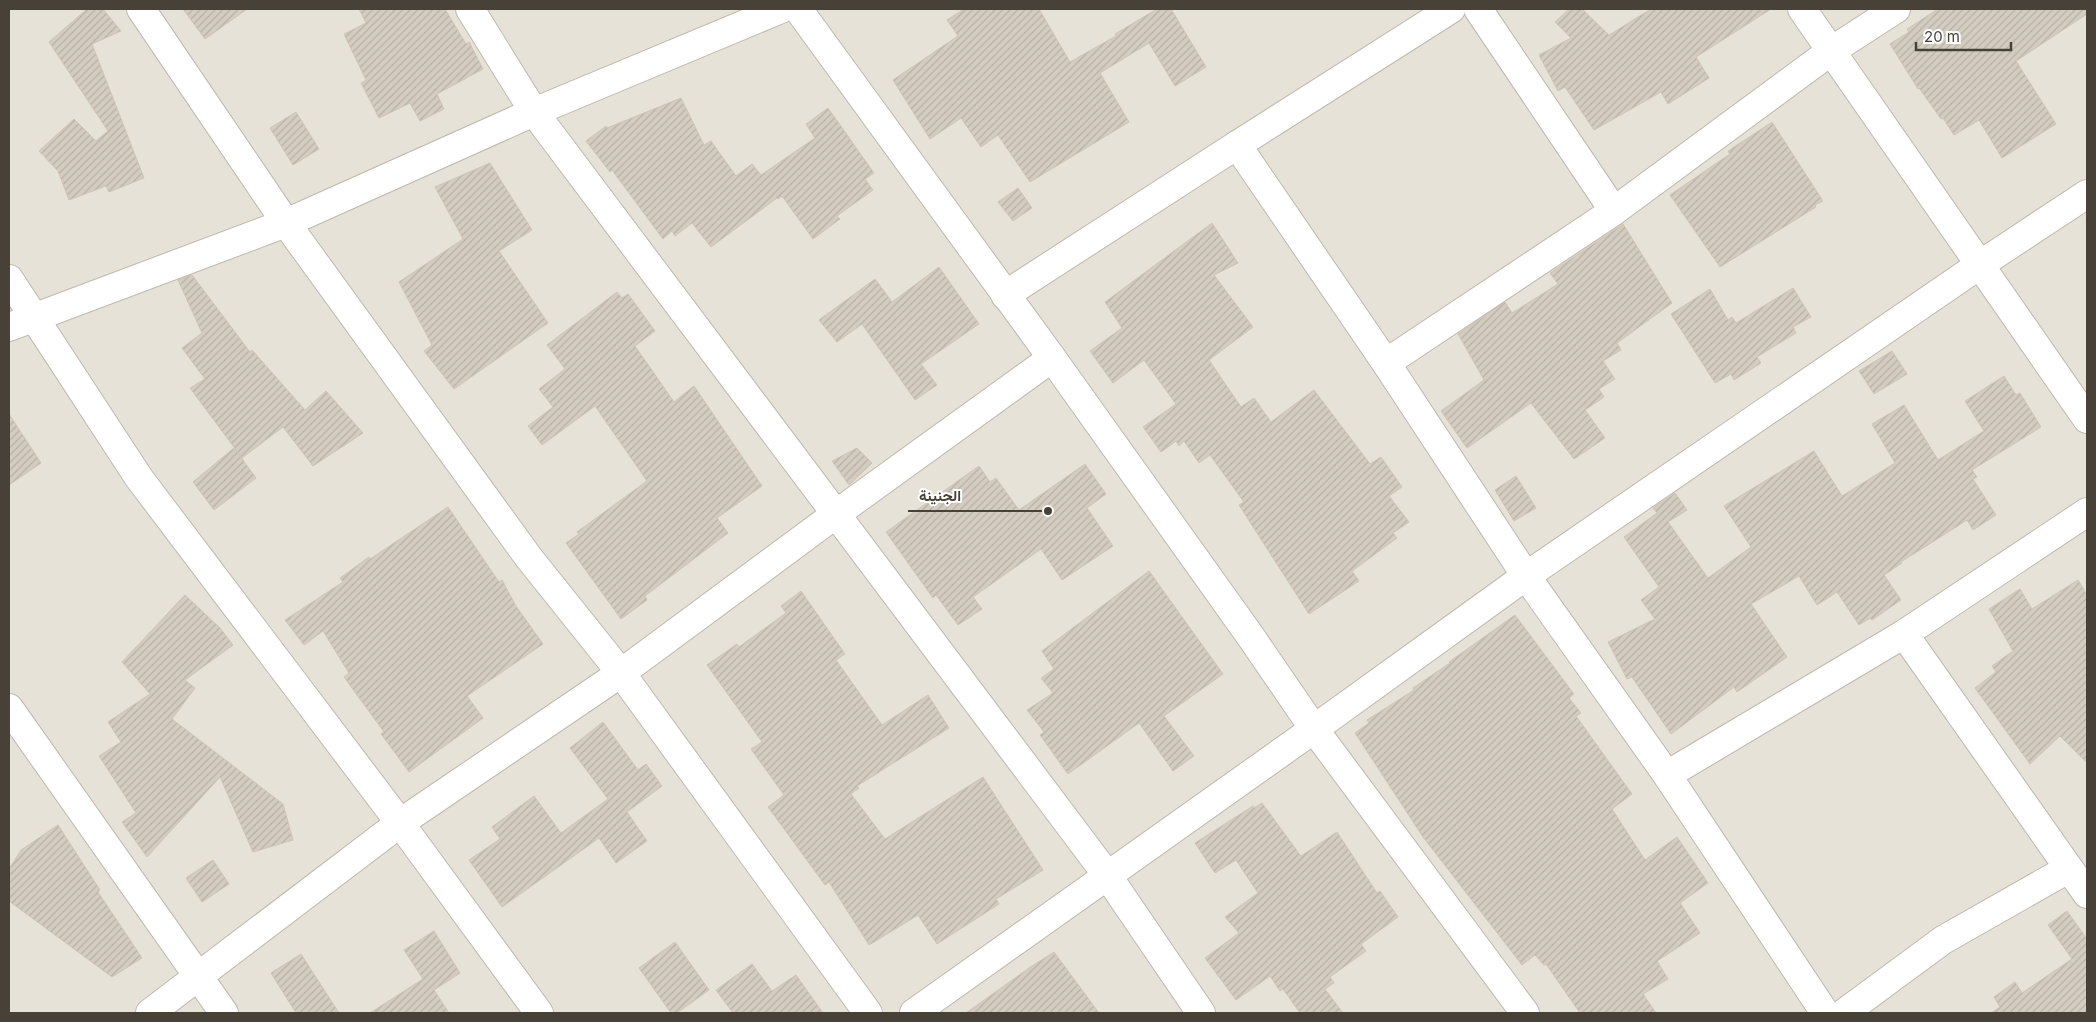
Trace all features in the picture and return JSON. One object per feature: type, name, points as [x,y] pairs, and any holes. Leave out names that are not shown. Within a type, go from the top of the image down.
[{"type":"street","points":[[141,9],[286,223],[529,558],[621,673],[868,1013]]},
{"type":"street","points":[[470,9],[534,112],[1107,876],[1201,1013]]},
{"type":"street","points":[[9,327],[286,223],[534,112],[781,9]]},
{"type":"street","points":[[798,9],[1052,358],[1251,637],[1314,730],[1525,1013]]},
{"type":"street","points":[[1005,295],[1451,9]]},
{"type":"street","points":[[1478,9],[1614,211]]},
{"type":"street","points":[[1802,9],[2087,419]]},
{"type":"street","points":[[1386,363],[1614,211],[1831,51],[1896,9]]},
{"type":"street","points":[[1237,145],[1386,363],[1526,576],[1667,775],[1825,1013]]},
{"type":"street","points":[[914,1013],[1314,730],[1526,576],[1981,264],[2087,194]]},
{"type":"street","points":[[9,279],[139,478],[400,823],[539,1013]]},
{"type":"street","points":[[150,1013],[200,977],[400,823],[621,673],[836,514],[1052,358]]},
{"type":"street","points":[[1667,775],[1904,634],[2087,512]]},
{"type":"street","points":[[1904,634],[2087,894]]},
{"type":"street","points":[[9,708],[224,1013]]},
{"type":"street","points":[[1844,1013],[1943,940],[2068,869]]},
{"type":"shaded area","points":[[9,9],[2087,9],[2087,1013],[9,1013]]},
{"type":"building","points":[[87,9],[103,9],[121,31],[92,44],[144,178],[109,192],[106,186],[69,200],[58,171],[39,151],[74,119],[96,141],[108,131],[49,42]]},
{"type":"building","points":[[183,9],[247,9],[205,39]]},
{"type":"building","points":[[359,9],[445,9],[466,44],[469,42],[483,69],[437,94],[444,109],[420,121],[410,103],[379,118],[361,83],[366,80],[344,34],[366,23]]},
{"type":"building","points":[[964,9],[1039,9],[1070,62],[1116,36],[1115,34],[1157,9],[1171,9],[1206,67],[1175,86],[1149,43],[1100,73],[1129,122],[1030,182],[998,135],[981,147],[961,118],[930,139],[893,80],[958,36],[947,20]]},
{"type":"building","points":[[1569,9],[1582,9],[1609,35],[1651,9],[1771,9],[1696,57],[1709,78],[1668,104],[1661,92],[1594,130],[1565,87],[1558,91],[1539,55],[1571,38],[1555,22]]},
{"type":"building","points":[[1938,9],[2087,9],[2087,14],[2016,61],[2056,124],[2002,158],[1979,120],[1954,135],[1943,118],[1941,119],[1918,89],[1890,44],[1909,32],[1907,29]]},
{"type":"building","points":[[681,98],[704,145],[711,141],[736,176],[752,164],[761,175],[815,138],[806,124],[828,108],[874,173],[865,179],[873,190],[837,216],[840,219],[813,239],[782,196],[711,247],[692,223],[675,236],[672,231],[663,239],[612,170],[610,172],[586,141],[606,126],[607,128]]},
{"type":"building","points":[[296,112],[319,149],[293,165],[270,128]]},
{"type":"building","points":[[1772,122],[1823,201],[1720,267],[1670,195],[1730,154],[1728,151]]},
{"type":"building","points":[[490,163],[532,230],[499,251],[548,323],[454,389],[424,351],[432,345],[399,282],[463,239],[435,187]]},
{"type":"building","points":[[1018,188],[1032,208],[1013,221],[998,202]]},
{"type":"building","points":[[1212,223],[1238,263],[1214,275],[1253,327],[1209,360],[1241,407],[1254,398],[1271,422],[1314,390],[1370,464],[1381,457],[1402,487],[1389,496],[1409,522],[1393,533],[1397,538],[1352,571],[1359,581],[1309,614],[1239,505],[1244,502],[1210,455],[1199,463],[1184,441],[1179,446],[1176,441],[1161,452],[1143,427],[1176,404],[1144,360],[1113,383],[1090,351],[1122,328],[1105,302]]},
{"type":"building","points":[[1623,224],[1672,303],[1617,343],[1621,350],[1603,361],[1615,379],[1599,389],[1604,397],[1585,410],[1605,438],[1574,459],[1531,403],[1467,448],[1441,411],[1484,380],[1458,334],[1505,302],[1512,313],[1558,284],[1550,273]]},
{"type":"building","points":[[939,267],[979,324],[921,364],[937,385],[915,400],[862,324],[837,342],[819,320],[875,279],[892,302]]},
{"type":"building","points":[[192,275],[250,352],[252,350],[305,410],[326,391],[363,433],[313,466],[283,427],[242,458],[190,388],[205,379],[182,348],[202,333],[178,280]]},
{"type":"building","points":[[1793,288],[1811,317],[1793,327],[1796,333],[1757,357],[1761,363],[1734,380],[1731,374],[1715,383],[1671,314],[1710,289],[1728,320],[1732,317],[1736,323]]},
{"type":"building","points":[[617,292],[622,298],[628,294],[655,331],[635,346],[674,402],[694,386],[762,486],[717,518],[728,533],[645,596],[647,600],[621,619],[566,543],[579,534],[577,532],[647,481],[595,406],[542,445],[528,426],[553,407],[539,389],[565,369],[547,345]]},
{"type":"building","points":[[1892,351],[1907,374],[1874,394],[1859,371]]},
{"type":"building","points":[[2004,376],[2016,395],[2020,393],[2041,427],[1972,470],[1977,477],[1973,479],[1996,515],[1973,530],[1967,520],[1884,575],[1901,600],[1872,620],[1870,618],[1859,625],[1837,592],[1817,605],[1799,576],[1751,604],[1787,657],[1737,692],[1734,687],[1671,734],[1632,677],[1627,679],[1608,642],[1655,619],[1641,600],[1659,587],[1624,537],[1657,513],[1653,508],[1675,493],[1687,510],[1668,522],[1708,578],[1751,547],[1724,506],[1814,451],[1842,496],[1895,463],[1872,424],[1904,405],[1938,460],[1984,431],[1965,401]]},
{"type":"building","points":[[9,414],[41,463],[9,485]]},
{"type":"building","points":[[234,448],[256,478],[214,510],[193,482]]},
{"type":"building","points":[[857,448],[872,463],[849,485],[832,461]]},
{"type":"building","points":[[1085,464],[1106,494],[1087,508],[1113,546],[1062,580],[1041,549],[973,597],[982,609],[958,625],[936,595],[933,598],[886,532],[979,466],[990,482],[996,478],[1019,510]]},
{"type":"building","points":[[1516,476],[1536,508],[1514,521],[1495,490]]},
{"type":"building","points":[[448,507],[499,582],[502,580],[516,606],[543,644],[467,696],[483,718],[409,772],[381,734],[384,732],[344,677],[349,673],[323,631],[304,645],[285,620],[343,582],[340,578],[369,557],[370,559]]},
{"type":"building","points":[[1149,571],[1223,674],[1164,716],[1194,756],[1173,771],[1139,723],[1068,774],[1040,735],[1044,732],[1027,710],[1053,693],[1041,678],[1054,669],[1042,651]]},
{"type":"building","points":[[2078,580],[2087,595],[2087,763],[2060,736],[2030,764],[1975,688],[1996,672],[1992,666],[2013,651],[1989,609],[2020,589],[2032,609]]},
{"type":"building","points":[[801,591],[845,654],[836,660],[882,725],[928,695],[949,728],[857,786],[859,788],[851,794],[885,839],[983,777],[1043,870],[996,899],[999,904],[937,944],[918,915],[869,945],[829,882],[825,885],[768,807],[784,795],[751,749],[762,742],[707,665],[737,644],[739,647],[786,613],[781,606]]},
{"type":"building","points":[[185,595],[220,628],[233,645],[185,680],[195,688],[172,719],[283,804],[293,840],[253,852],[220,777],[147,857],[122,822],[136,813],[99,756],[121,742],[108,722],[150,694],[122,662]]},
{"type":"building","points":[[1515,615],[1574,694],[1569,698],[1581,713],[1576,716],[1632,794],[1612,809],[1645,860],[1677,837],[1708,883],[1680,903],[1700,933],[1657,961],[1668,979],[1643,994],[1656,1013],[1580,1013],[1546,964],[1544,965],[1535,955],[1522,965],[1423,837],[1355,733],[1369,723],[1367,720],[1414,690],[1413,688]]},
{"type":"building","points":[[603,722],[638,770],[646,764],[662,786],[627,812],[647,841],[616,863],[599,838],[502,907],[469,860],[500,839],[492,827],[534,796],[561,833],[608,799],[570,748]]},
{"type":"building","points":[[1262,803],[1301,856],[1337,832],[1377,893],[1380,891],[1398,917],[1361,944],[1366,951],[1330,977],[1334,983],[1325,989],[1343,1013],[1300,1013],[1283,989],[1280,991],[1270,976],[1236,1000],[1205,958],[1239,933],[1225,917],[1258,893],[1236,860],[1215,873],[1195,843],[1253,806],[1254,808]]},
{"type":"building","points":[[58,825],[100,890],[98,892],[142,958],[112,977],[9,901],[9,869],[21,850]]},
{"type":"building","points":[[213,860],[229,884],[202,902],[186,878]]},
{"type":"building","points":[[2067,911],[2087,939],[2087,1013],[1991,1013],[2000,1007],[1994,997],[2015,982],[2022,993],[2072,959],[2048,925]]},
{"type":"building","points":[[434,931],[460,973],[434,990],[449,1013],[370,1013],[423,979],[404,950]]},
{"type":"building","points":[[675,942],[709,990],[677,1013],[671,1013],[639,968]]},
{"type":"building","points":[[1054,952],[1099,1013],[966,1013],[1029,968]]},
{"type":"building","points":[[301,954],[339,1013],[296,1013],[271,973]]},
{"type":"building","points":[[752,964],[772,991],[796,975],[823,1013],[733,1013],[716,990]]},
{"type":"place","name":"الجنينة","points":[[1048,511]]}]
